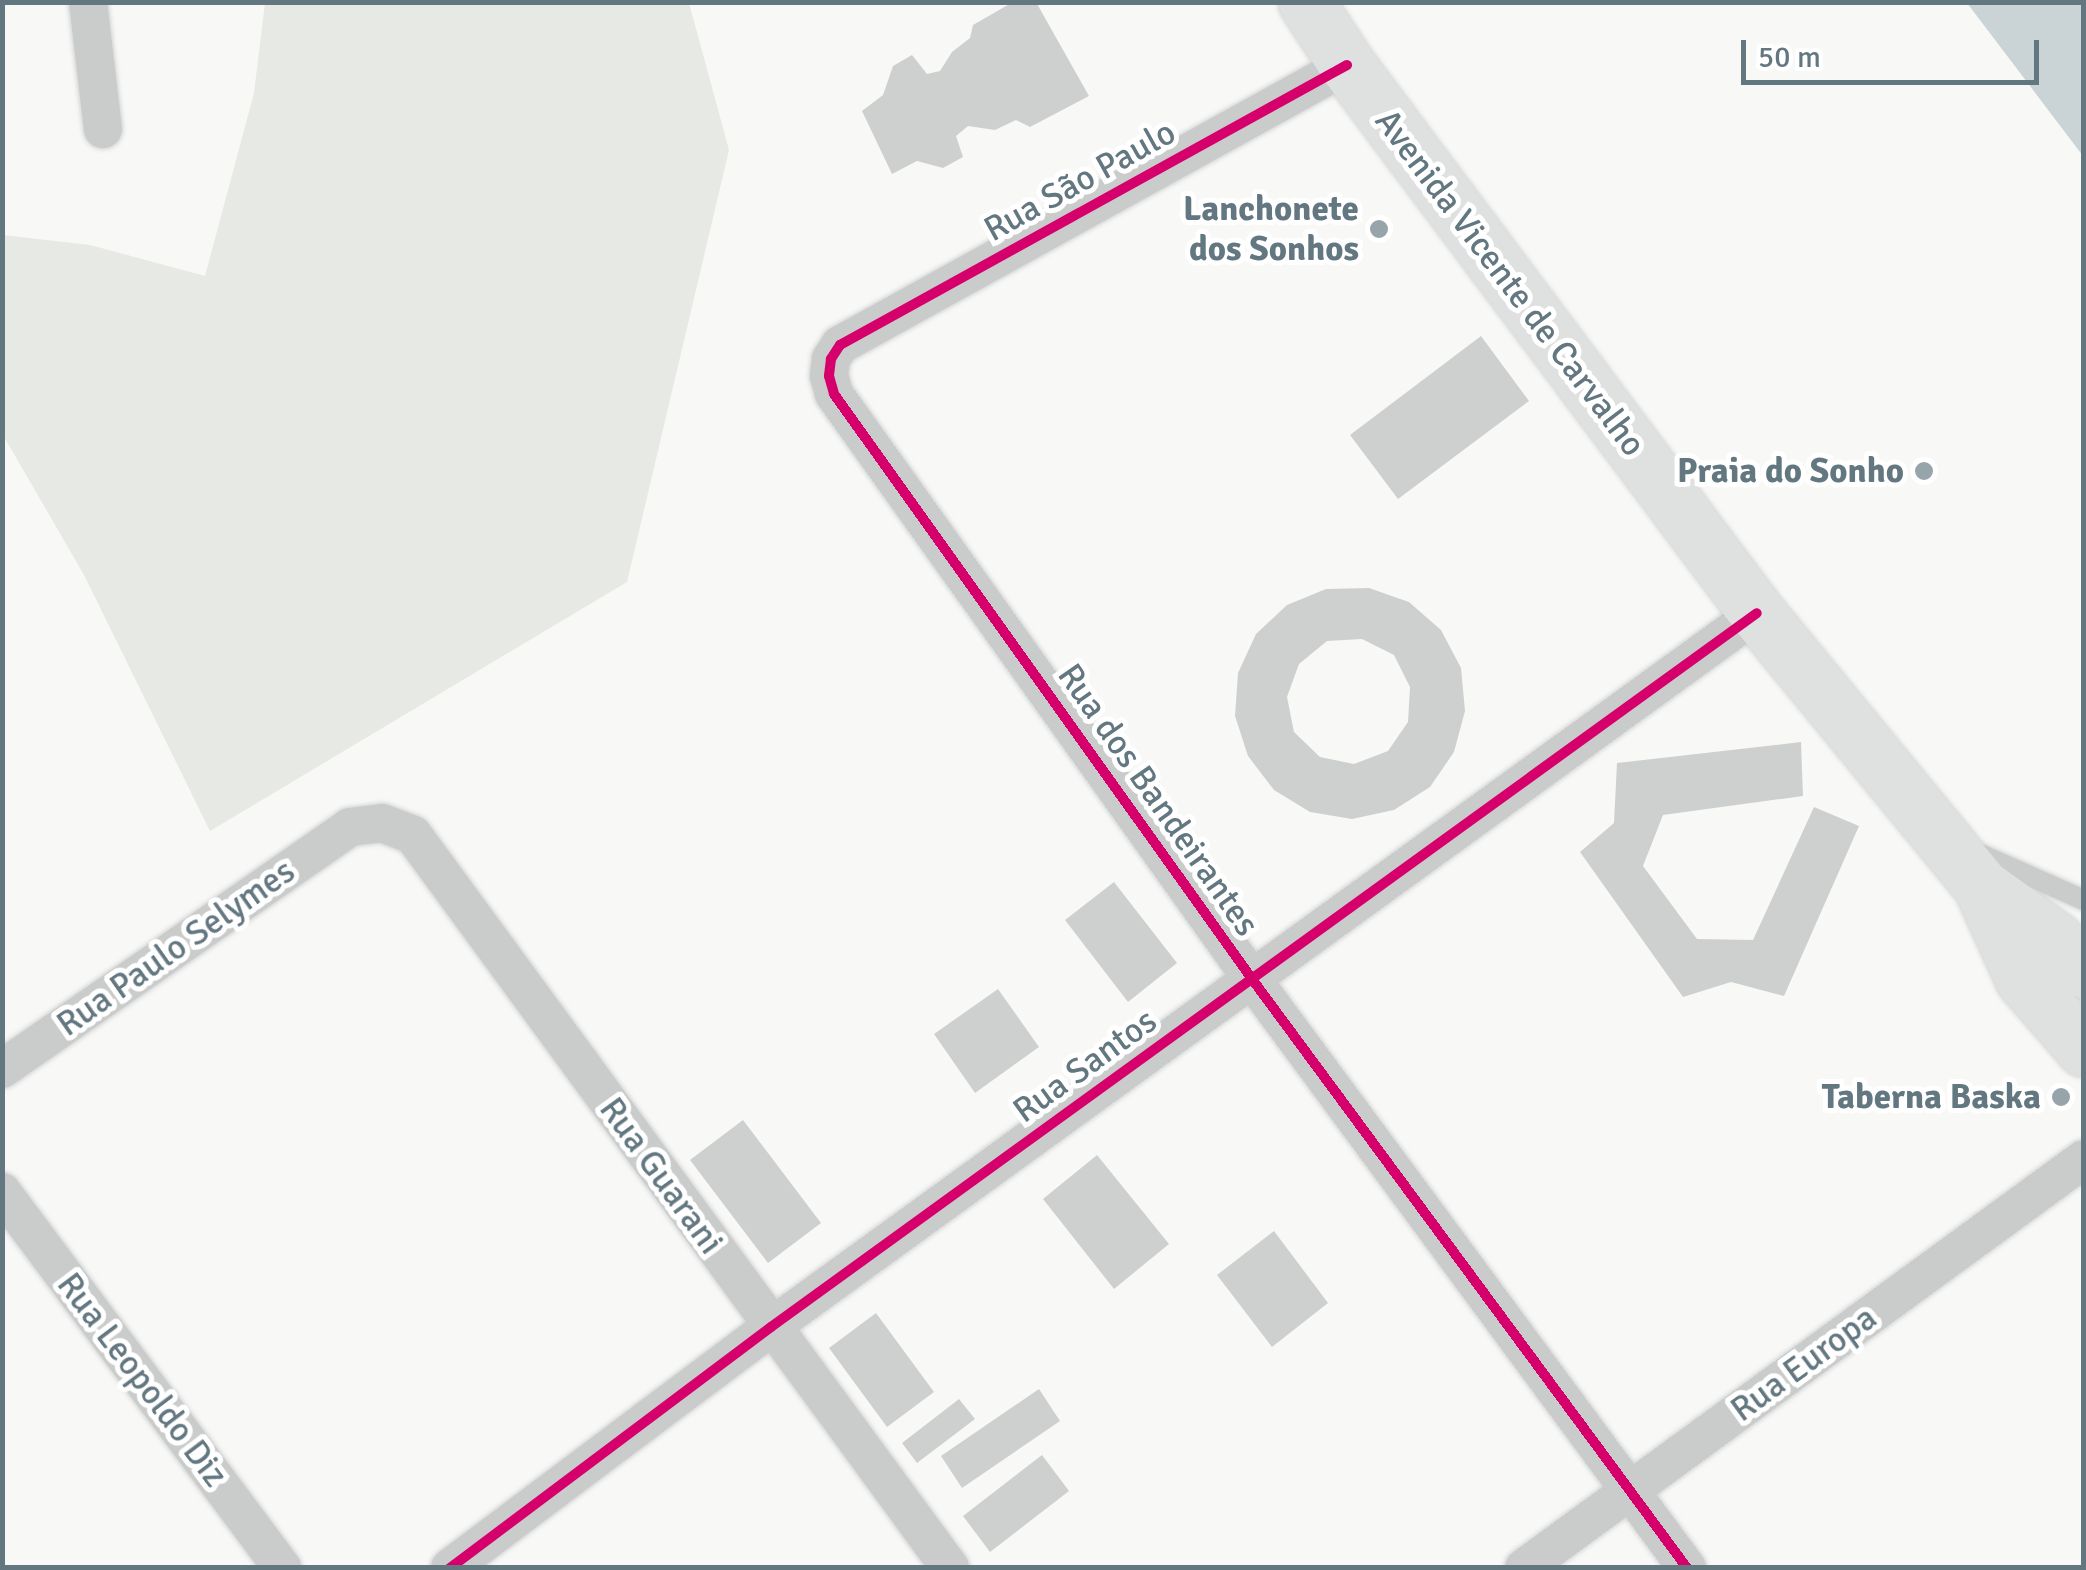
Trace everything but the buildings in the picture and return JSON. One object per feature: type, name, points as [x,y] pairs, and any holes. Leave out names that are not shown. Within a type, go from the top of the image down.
[{"type":"main road","name":"Avenida Vicente de Carvalho","points":[[1306,2],[1347,64],[1756,613],[1982,886],[2055,939],[2084,970]]},
{"type":"main road","name":"Avenida Vicente de Carvalho","points":[[1982,886],[2023,979],[2084,1049]]},
{"type":"street","points":[[88,2],[103,129]]},
{"type":"street","name":"Rua São Paulo","points":[[840,345],[1347,64]]},
{"type":"street","name":"Rua dos Bandeirantes","points":[[840,345],[831,359],[829,376],[834,394],[1252,979],[1686,1568]]},
{"type":"street","name":"Rua Santos","points":[[450,1568],[771,1327],[1756,613]]},
{"type":"street","name":"Rua Guarani","points":[[350,827],[382,824],[413,834],[950,1568]]},
{"type":"street","name":"Rua Paulo Selymes","points":[[2,1069],[350,827]]},
{"type":"street","name":"Rua Europa","points":[[1524,1568],[2084,1160]]},
{"type":"street","name":"Rua Leopoldo Diz","points":[[2,1192],[282,1568]]},
{"type":"lane","points":[[1941,837],[2084,900]]},
{"type":"shaded area","points":[[265,3],[689,3],[729,150],[627,582],[210,831],[84,575],[3,435],[3,235],[90,245],[205,276],[254,93]]},
{"type":"shaded area","points":[[1967,3],[2083,3],[2083,156]]},
{"type":"cycle path","points":[[1347,65],[840,345],[831,359],[829,376],[834,394],[1252,979],[1687,1568]]},
{"type":"cycle path","points":[[450,1568],[771,1327],[1757,613]]},
{"type":"place","name":"Lanchonete dos Sonhos","points":[[1379,229]]},
{"type":"place","name":"Praia do Sonho","points":[[1924,471]]},
{"type":"place","name":"Taberna Baska","points":[[2061,1097]]}]
